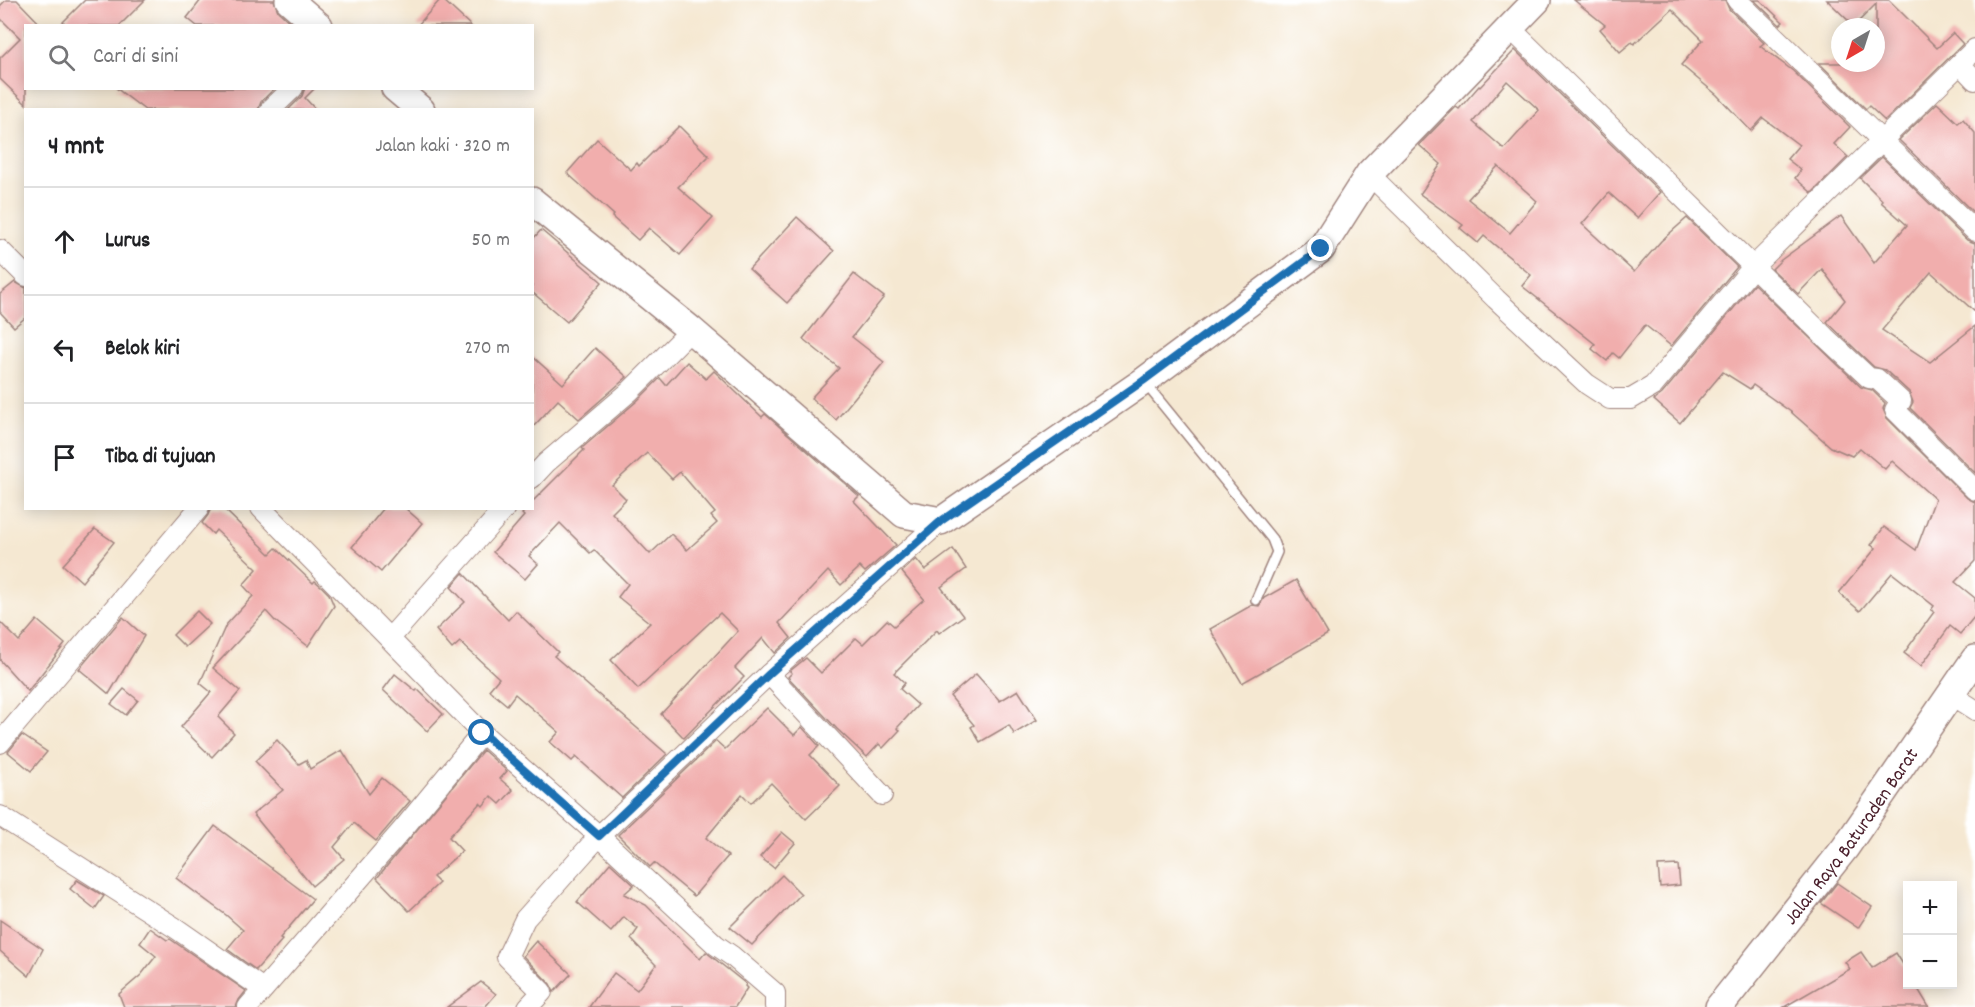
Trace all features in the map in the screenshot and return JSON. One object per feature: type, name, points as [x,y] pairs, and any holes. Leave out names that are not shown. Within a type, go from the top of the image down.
[{"type":"street","points":[[289,0],[317,24]]},
{"type":"street","points":[[528,1007],[542,993],[507,957],[525,919],[599,836],[769,674],[941,521],[1143,381],[1321,249],[1369,174],[1537,0]]},
{"type":"street","points":[[1737,0],[1975,231]]},
{"type":"street","points":[[1509,27],[1869,378],[1877,379],[1901,401],[1895,410],[1975,490]]},
{"type":"street","points":[[1369,174],[1496,299],[1587,384],[1610,399],[1631,399],[1653,386],[1753,267],[1975,49]]},
{"type":"street","points":[[1960,64],[1975,80]]},
{"type":"street","points":[[272,108],[291,90]]},
{"type":"street","points":[[397,90],[419,108]]},
{"type":"street","points":[[534,203],[691,330],[904,514],[941,521]]},
{"type":"street","points":[[0,250],[24,274]]},
{"type":"street","points":[[534,476],[629,392],[691,330]]},
{"type":"street","points":[[0,743],[197,510]]},
{"type":"street","points":[[263,510],[482,733],[599,836],[716,945],[775,993],[775,1007]]},
{"type":"street","points":[[390,638],[503,510]]},
{"type":"street","name":"Jalan Raya Baturaden Barat","points":[[1719,1007],[1845,848],[1975,658]]},
{"type":"street","points":[[769,674],[882,795]]},
{"type":"street","points":[[1950,694],[1975,710]]},
{"type":"street","points":[[248,1007],[403,829],[482,733]]},
{"type":"street","points":[[2,822],[177,929],[263,989]]},
{"type":"lane","points":[[1143,381],[1272,539],[1277,552],[1256,600]]},
{"type":"building","points":[[6,0],[17,0],[40,24],[24,24],[26,104],[0,79],[0,58],[20,38],[0,18],[0,6]]},
{"type":"building","points":[[85,0],[145,0],[121,24],[61,24]]},
{"type":"building","points":[[201,0],[274,0],[278,11],[292,24],[194,24],[187,18]]},
{"type":"building","points":[[440,0],[443,0],[469,24],[419,24]]},
{"type":"building","points":[[1574,0],[1725,0],[1729,9],[1764,43],[1760,46],[1793,71],[1850,127],[1834,144],[1848,157],[1812,193],[1795,178],[1801,170],[1787,159],[1799,145],[1763,118],[1751,131],[1717,95],[1681,65],[1703,40],[1672,9],[1634,44],[1632,42],[1620,52],[1600,29],[1605,25]]},
{"type":"building","points":[[1754,0],[1760,0],[1783,22],[1780,25]]},
{"type":"building","points":[[1827,0],[1889,0],[1937,48],[1953,33],[1963,44],[1885,121],[1869,106],[1866,109],[1819,63],[1831,63],[1831,72],[1885,72],[1885,18],[1876,18],[1876,4],[1862,18],[1846,18]]},
{"type":"building","points":[[1515,50],[1660,192],[1637,218],[1609,193],[1582,224],[1634,272],[1661,241],[1687,218],[1737,267],[1671,346],[1645,325],[1619,358],[1613,353],[1607,361],[1592,349],[1595,344],[1522,286],[1531,275],[1484,236],[1478,243],[1460,228],[1463,225],[1420,194],[1441,164],[1419,145],[1456,107],[1459,109]],"holes":[[[1507,81],[1539,110],[1504,149],[1473,122]],[[1498,166],[1537,201],[1510,233],[1468,199]]]},
{"type":"building","points":[[119,90],[273,90],[261,102],[259,108],[142,108]]},
{"type":"building","points":[[304,90],[313,90],[305,98],[314,108],[290,108],[302,96]]},
{"type":"building","points":[[1937,103],[1958,123],[1963,119],[1975,133],[1975,214],[1899,140]]},
{"type":"building","points":[[679,126],[709,156],[678,187],[713,218],[680,255],[649,228],[638,240],[567,173],[597,139],[631,170],[637,163],[639,166]]},
{"type":"building","points":[[1882,157],[1967,240],[1975,243],[1975,312],[1931,272],[1882,330],[1930,362],[1975,326],[1975,473],[1910,408],[1913,402],[1909,392],[1885,370],[1874,367],[1827,322],[1845,300],[1822,269],[1798,294],[1772,269],[1841,216],[1874,263],[1907,225],[1881,202],[1882,200],[1860,178]]},
{"type":"building","points":[[797,217],[834,251],[787,303],[749,269]]},
{"type":"building","points":[[541,230],[602,282],[567,322],[534,294],[534,238]]},
{"type":"building","points":[[854,274],[884,297],[852,337],[884,362],[836,420],[811,398],[839,368],[803,339]]},
{"type":"building","points":[[15,282],[24,287],[24,319],[14,327],[0,312],[0,294]]},
{"type":"building","points":[[1754,284],[1861,387],[1872,390],[1885,403],[1883,409],[1887,418],[1967,498],[1975,502],[1975,561],[1955,582],[1975,598],[1975,616],[1960,634],[1950,626],[1921,666],[1904,653],[1934,612],[1931,610],[1934,606],[1892,573],[1860,611],[1839,593],[1876,548],[1871,545],[1884,527],[1916,550],[1935,499],[1892,461],[1885,469],[1860,448],[1852,456],[1831,447],[1791,412],[1753,385],[1750,389],[1723,372],[1680,423],[1654,400],[1662,394]]},
{"type":"building","points":[[595,348],[627,377],[579,419],[558,400],[534,426],[534,358],[563,384]]},
{"type":"building","points":[[687,362],[706,379],[714,371],[762,417],[765,414],[859,496],[854,501],[896,545],[865,572],[860,567],[841,585],[828,571],[779,623],[791,638],[775,653],[763,638],[735,668],[744,677],[684,738],[661,714],[738,631],[720,613],[638,689],[611,660],[650,623],[618,597],[628,584],[594,550],[590,553],[560,523],[529,556],[538,564],[525,579],[493,552],[524,516],[522,514],[525,510],[534,510],[534,500],[584,450],[582,448],[660,378],[666,385]],"holes":[[[647,453],[672,479],[680,472],[715,513],[711,516],[717,523],[687,550],[671,534],[650,554],[612,513],[626,499],[612,485]]]},
{"type":"building","points":[[210,510],[225,510],[270,554],[276,548],[313,583],[315,581],[329,594],[334,606],[308,646],[275,621],[266,611],[213,668],[240,691],[218,717],[234,733],[212,757],[181,727],[211,692],[200,683],[226,625],[253,596],[243,585],[257,569],[216,530],[213,534],[202,523]]},
{"type":"building","points":[[382,510],[407,510],[422,523],[381,572],[352,547]]},
{"type":"building","points":[[95,529],[114,542],[82,582],[63,565]]},
{"type":"building","points":[[953,549],[966,569],[941,587],[963,616],[939,633],[937,630],[894,673],[905,683],[900,689],[918,705],[897,728],[900,730],[883,748],[879,744],[867,757],[788,677],[792,673],[790,671],[806,658],[821,673],[856,638],[863,644],[887,620],[894,626],[924,599],[902,572],[916,559],[925,570]]},
{"type":"building","points":[[463,573],[508,620],[516,611],[558,652],[554,656],[667,754],[622,798],[576,757],[572,761],[550,742],[559,732],[515,694],[507,705],[489,690],[499,678],[460,642],[452,649],[436,630],[465,602],[451,587]]},
{"type":"building","points":[[1296,580],[1328,634],[1242,683],[1210,629],[1252,605],[1259,606],[1264,598]]},
{"type":"building","points":[[197,611],[210,624],[185,647],[173,635]]},
{"type":"building","points":[[123,617],[144,636],[109,694],[79,669]]},
{"type":"building","points":[[37,620],[65,644],[28,691],[0,660],[0,622],[19,641]]},
{"type":"building","points":[[395,674],[416,691],[417,689],[443,714],[427,731],[383,690]]},
{"type":"building","points":[[976,674],[1000,701],[1018,690],[1037,720],[1014,734],[1009,725],[980,742],[971,727],[974,725],[950,696]]},
{"type":"building","points":[[124,689],[138,700],[126,715],[111,704]]},
{"type":"building","points":[[767,708],[794,735],[802,727],[819,746],[810,755],[840,786],[806,819],[771,783],[751,803],[742,794],[706,838],[728,856],[694,896],[654,863],[650,867],[618,835],[716,741],[725,749]]},
{"type":"building","points":[[22,735],[47,752],[31,771],[8,752]]},
{"type":"building","points":[[277,740],[299,764],[306,760],[310,769],[342,750],[369,794],[382,778],[410,801],[376,841],[354,823],[334,847],[344,859],[312,886],[253,814],[283,790],[255,761]]},
{"type":"building","points":[[483,750],[507,771],[500,779],[513,790],[500,804],[491,796],[483,806],[480,803],[449,837],[462,851],[433,877],[439,883],[409,911],[377,878]]},
{"type":"building","points":[[215,826],[313,899],[256,970],[227,949],[243,930],[176,878]]},
{"type":"building","points":[[782,832],[795,843],[774,868],[760,857]]},
{"type":"building","points":[[610,863],[634,885],[624,894],[646,905],[700,959],[706,952],[746,984],[747,988],[735,1007],[589,1007],[614,973],[637,990],[656,965],[631,939],[638,929],[624,917],[611,932],[577,902]]},
{"type":"building","points":[[1678,865],[1680,885],[1660,887],[1658,866]]},
{"type":"building","points":[[782,875],[801,894],[752,945],[730,927]]},
{"type":"building","points":[[77,880],[104,896],[95,909],[70,889]]},
{"type":"building","points":[[1837,883],[1872,907],[1858,928],[1821,903]]},
{"type":"building","points":[[0,920],[43,949],[29,976],[0,951]]},
{"type":"building","points":[[150,928],[246,991],[236,1007],[124,1007],[119,994],[141,975],[156,956],[140,943]]},
{"type":"building","points":[[536,941],[571,974],[554,992],[550,984],[523,956]]},
{"type":"building","points":[[1861,952],[1872,968],[1896,953],[1903,964],[1903,989],[1918,989],[1929,1007],[1784,1007],[1850,969],[1845,962]]},
{"type":"building","points":[[481,982],[496,994],[485,1007],[447,1007]]},
{"type":"route","points":[[482,733],[599,836],[769,674],[941,521],[1143,381],[1321,249]]}]
